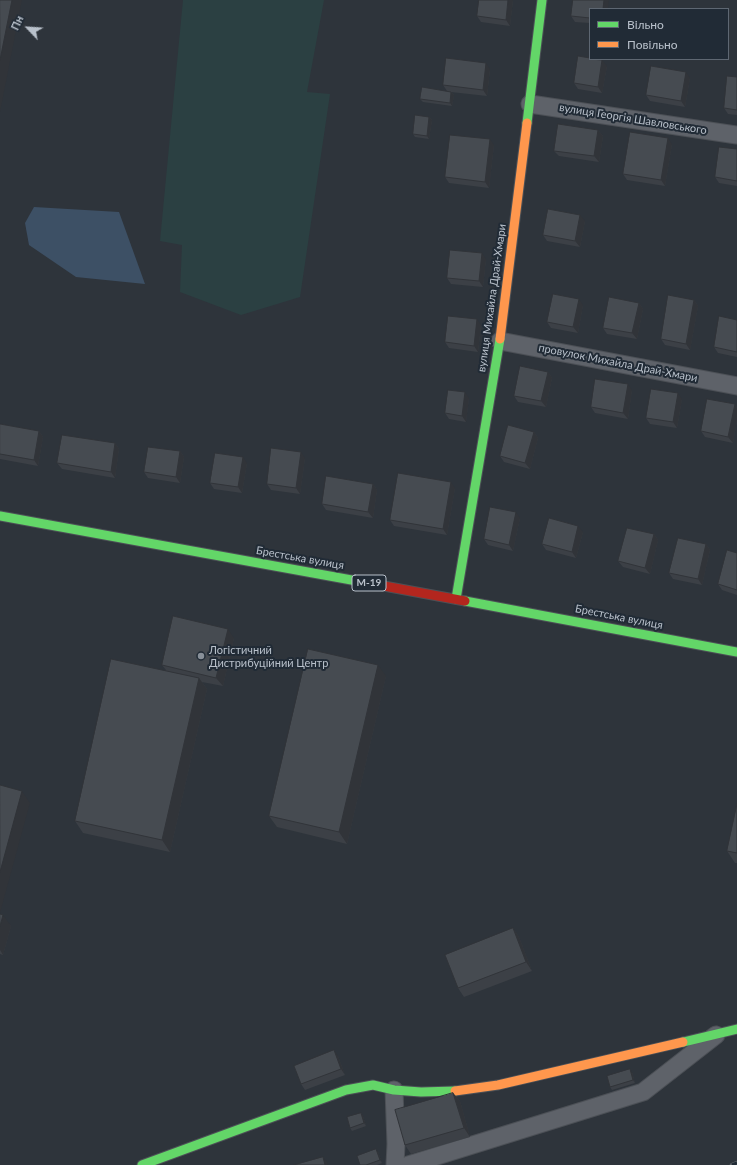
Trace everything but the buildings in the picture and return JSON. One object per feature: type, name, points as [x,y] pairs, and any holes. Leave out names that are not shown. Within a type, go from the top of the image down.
[{"type":"main road","name":"вулиця Михайла Драй-Хмари","points":[[456,598],[500,341],[542,0]]},
{"type":"main road","name":"Брестська вулиця","points":[[0,516],[456,598],[737,652]]},
{"type":"main road","points":[[142,1165],[346,1090],[373,1085],[394,1090],[421,1092],[455,1091],[498,1085],[737,1029]]},
{"type":"street","name":"вулиця Георгія Шавловського","points":[[530,104],[737,135]]},
{"type":"street","name":"провулок Михайла Драй-Хмари","points":[[500,341],[737,386]]},
{"type":"street","points":[[408,1165],[643,1092],[717,1034]]},
{"type":"street","points":[[394,1090],[396,1144],[395,1165]]},
{"type":"green space","points":[[183,0],[324,0],[307,92],[330,94],[300,297],[241,315],[180,292],[182,245],[160,241]]},
{"type":"water","points":[[34,207],[119,212],[145,284],[76,277],[29,245],[25,223]]},
{"type":"railway","points":[[732,1165],[737,1163]]},
{"type":"traffic: fast","points":[[527,123],[542,0]]},
{"type":"traffic: fast","points":[[456,599],[500,339]]},
{"type":"traffic: fast","points":[[0,516],[357,581]]},
{"type":"traffic: fast","points":[[465,601],[737,652]]},
{"type":"traffic: fast","points":[[683,1042],[737,1029]]},
{"type":"traffic: fast","points":[[142,1165],[346,1090],[373,1085],[394,1090],[421,1092],[455,1091]]},
{"type":"traffic: slow","points":[[500,339],[527,123]]},
{"type":"traffic: slow","points":[[455,1091],[498,1085],[683,1042]]},
{"type":"traffic: jam","points":[[357,581],[465,601]]},
{"type":"place","name":"Логістичний Дистрибуційний Центр","points":[[201,656]]}]
